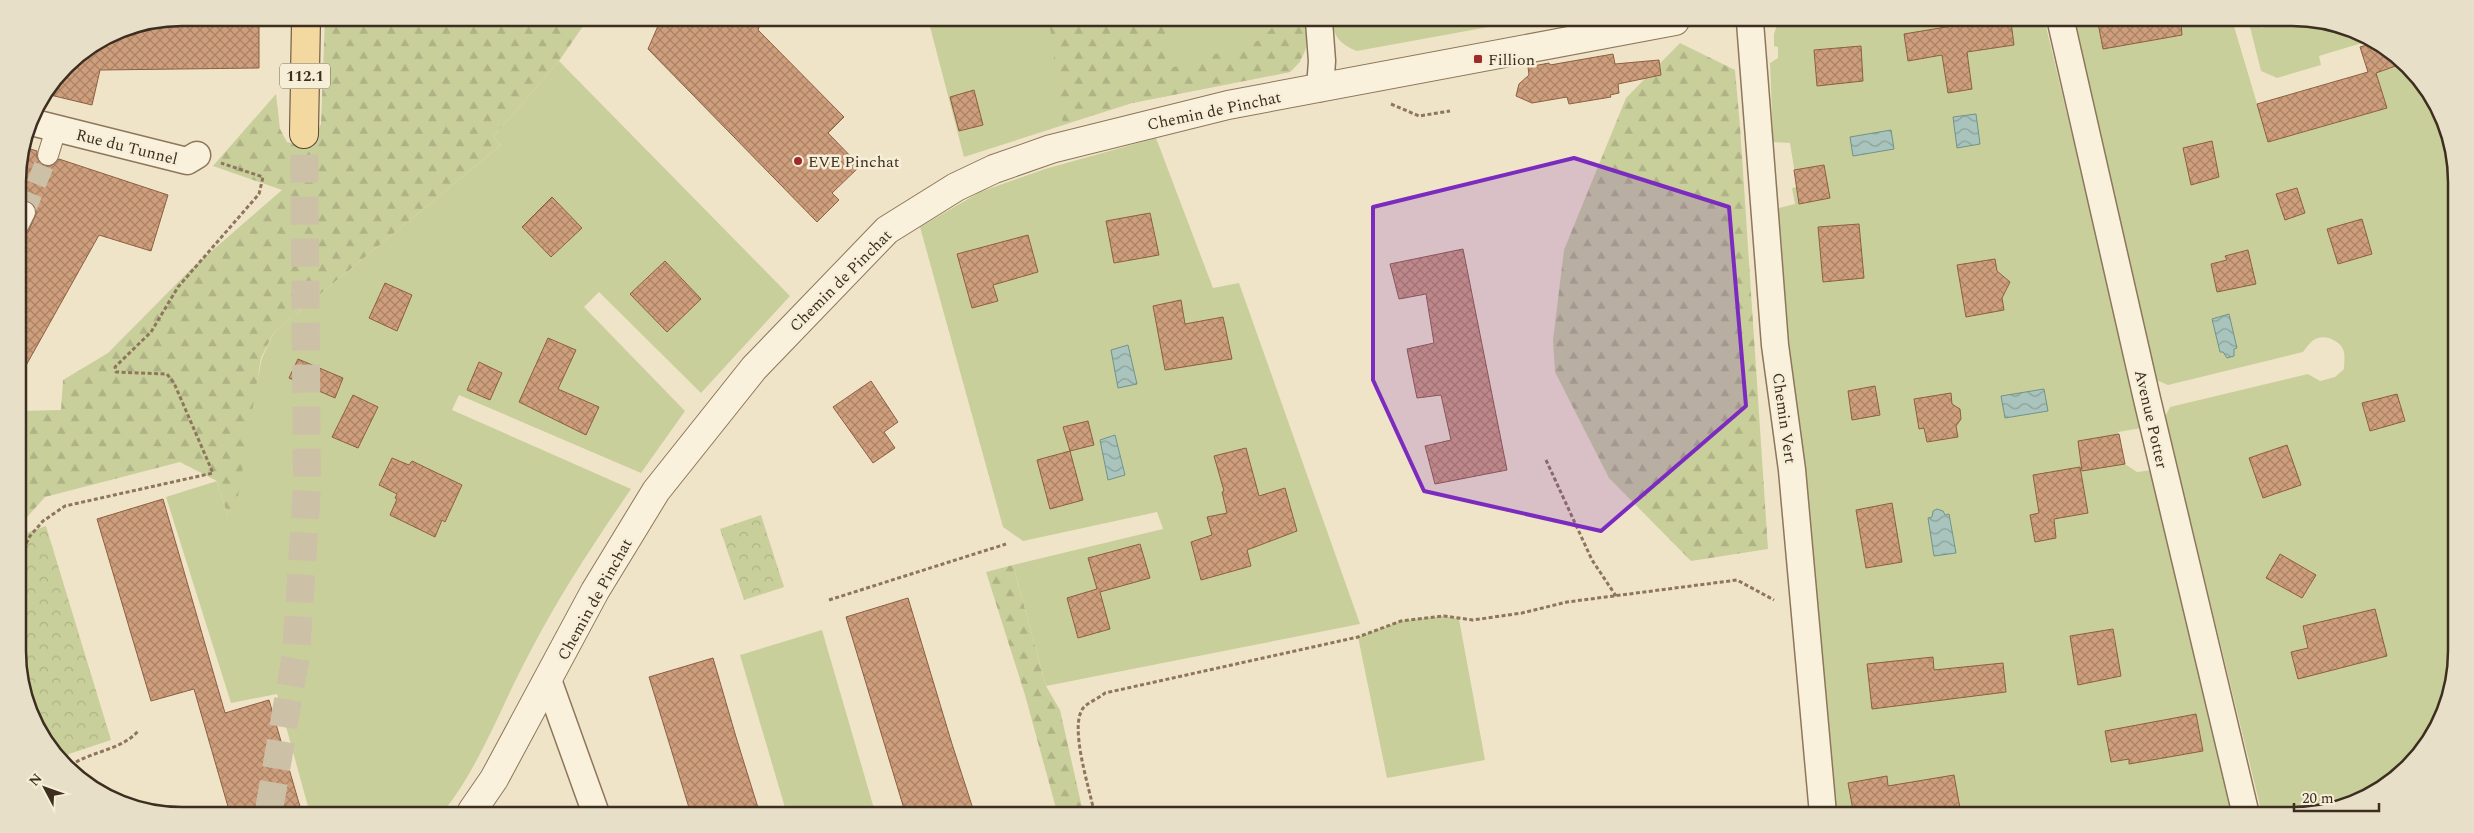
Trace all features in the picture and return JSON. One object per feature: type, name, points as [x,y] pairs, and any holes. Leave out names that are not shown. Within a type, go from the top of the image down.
[{"type":"main road","name":"112.1","points":[[304,134],[306,27]]},
{"type":"street","points":[[1319,26],[1322,61],[1320,88]]},
{"type":"street","name":"Chemin de Pinchat","points":[[475,807],[494,778],[595,591],[656,491],[754,368],[887,230],[956,188],[994,170],[1051,148],[1203,110],[1652,26]]},
{"type":"street","name":"Chemin Vert","points":[[1750,26],[1775,345],[1792,470],[1822,806]]},
{"type":"street","name":"Avenue Potter","points":[[2062,26],[2149,409],[2244,806]]},
{"type":"street","name":"Rue du Tunnel","points":[[48,155],[43,126],[187,161],[197,156]]},
{"type":"street","points":[[548,680],[593,807]]},
{"type":"path","points":[[1389,103],[1419,116],[1450,111]]},
{"type":"path","points":[[26,543],[43,521],[65,506],[213,473],[174,383],[167,374],[116,372],[115,367],[151,332],[178,287],[259,194],[263,177],[197,156]]},
{"type":"path","points":[[1546,460],[1592,560],[1616,596]]},
{"type":"path","points":[[829,600],[1006,544]]},
{"type":"path","points":[[1093,807],[1077,729],[1079,716],[1084,706],[1105,693],[1358,637],[1401,621],[1444,616],[1473,620],[1522,613],[1567,602],[1737,580],[1774,600]]},
{"type":"path","points":[[76,762],[91,753],[132,738],[138,731]]},
{"type":"highlighted area","points":[[1574,158],[1729,207],[1746,406],[1601,531],[1424,491],[1373,380],[1373,207]]},
{"type":"green space","points":[[1272,26],[1308,26],[1306,49],[1290,72],[1132,103],[1063,124],[1050,27],[1063,27],[1063,30],[1077,27],[1164,27],[1171,68],[1260,40]]},
{"type":"green space","points":[[1307,26],[1300,62],[1290,72],[1132,103],[964,157],[930,27]]},
{"type":"green space","points":[[1333,26],[1492,26],[1357,51],[1339,40]]},
{"type":"green space","points":[[1777,26],[2046,26],[2142,428],[2118,432],[2125,464],[2137,472],[2152,470],[2233,806],[1834,806],[1792,397],[1776,212],[1779,208],[1795,204],[1792,188],[1797,187],[1790,143],[1773,142],[1770,63],[1778,58],[1778,47],[1774,46],[1774,34]]},
{"type":"green space","points":[[2072,26],[2234,26],[2264,127],[2289,120],[2294,135],[2386,108],[2376,73],[2395,66],[2415,87],[2432,113],[2445,152],[2448,182],[2448,651],[2442,691],[2427,729],[2409,754],[2395,768],[2370,786],[2351,795],[2322,804],[2260,806],[2165,417],[2170,407],[2308,374],[2320,381],[2335,377],[2344,369],[2343,348],[2334,340],[2322,337],[2313,340],[2303,352],[2168,385],[2156,380]]},
{"type":"green space","points":[[2250,26],[2260,26],[2261,28],[2267,26],[2292,26],[2312,28],[2332,32],[2362,43],[2319,56],[2321,65],[2277,78],[2261,71]]},
{"type":"green space","points":[[325,27],[583,27],[559,61],[493,137],[501,145],[274,332],[261,358],[235,515],[228,517],[217,481],[180,462],[45,497],[26,518],[27,411],[61,410],[63,380],[108,353],[191,269],[282,190],[213,166],[276,94],[280,129],[287,142],[304,146],[316,135],[321,124]]},
{"type":"green space","points":[[1680,43],[1735,70],[1768,549],[1691,561],[1609,478],[1555,372],[1553,340],[1564,250],[1626,98]]},
{"type":"green space","points":[[559,61],[790,296],[701,393],[599,292],[584,307],[685,411],[641,473],[459,395],[452,410],[631,489],[552,611],[480,754],[447,807],[308,807],[277,694],[231,703],[166,497],[217,481],[228,517],[262,358],[274,332],[501,145],[493,137]]},
{"type":"green space","points":[[1156,138],[1213,288],[1239,283],[1360,624],[1046,686],[1013,565],[1163,529],[1157,512],[1023,541],[1003,527],[920,227],[980,192],[1045,169]]},
{"type":"green space","points":[[761,515],[784,587],[744,600],[720,529]]},
{"type":"green space","points":[[46,526],[111,740],[69,754],[67,756],[65,754],[42,720],[29,681],[26,651],[26,533]]},
{"type":"green space","points":[[1013,565],[1046,686],[1060,710],[1082,807],[1056,807],[1025,695],[986,572]]},
{"type":"green space","points":[[1444,616],[1459,619],[1485,760],[1387,778],[1358,637],[1401,621]]},
{"type":"green space","points":[[822,630],[873,807],[785,807],[740,655]]},
{"type":"water","points":[[1976,114],[1980,144],[1957,148],[1953,117]]},
{"type":"water","points":[[1891,130],[1894,149],[1853,156],[1850,137]]},
{"type":"water","points":[[2229,314],[2237,348],[2234,349],[2234,356],[2227,358],[2223,352],[2220,352],[2212,319]]},
{"type":"water","points":[[1128,345],[1137,384],[1118,388],[1111,350]]},
{"type":"water","points":[[2044,389],[2048,411],[2005,418],[2001,396]]},
{"type":"water","points":[[1115,435],[1125,475],[1108,480],[1100,440]]},
{"type":"water","points":[[1937,509],[1943,511],[1945,515],[1949,514],[1956,553],[1934,556],[1928,518],[1932,517],[1933,511]]},
{"type":"building","points":[[1951,26],[2012,26],[2014,45],[1967,52],[1972,89],[1948,93],[1942,55],[1908,61],[1904,34]]},
{"type":"building","points":[[2099,26],[2181,26],[2182,35],[2103,49]]},
{"type":"building","points":[[172,27],[259,27],[259,68],[100,70],[92,105],[53,96],[65,79],[79,65],[113,42],[152,29]]},
{"type":"building","points":[[658,27],[759,27],[758,30],[844,117],[828,133],[860,166],[832,193],[839,200],[817,222],[648,49]]},
{"type":"building","points":[[2366,45],[2370,47],[2395,66],[2376,73],[2387,108],[2268,142],[2257,104],[2368,72],[2360,47]]},
{"type":"building","points":[[1861,46],[1863,81],[1817,86],[1814,50]]},
{"type":"building","points":[[1613,54],[1615,64],[1659,60],[1661,75],[1618,84],[1619,93],[1610,95],[1611,97],[1569,104],[1567,97],[1532,103],[1516,96],[1519,84],[1529,75],[1528,67]]},
{"type":"building","points":[[974,90],[983,125],[959,131],[950,97]]},
{"type":"building","points":[[2212,141],[2219,177],[2191,185],[2183,148]]},
{"type":"building","points":[[31,149],[37,151],[37,158],[44,166],[51,166],[59,159],[168,195],[151,251],[99,235],[27,364],[27,233],[37,212],[35,206],[30,201],[27,201],[27,172]]},
{"type":"building","points":[[1824,165],[1830,198],[1799,204],[1794,170]]},
{"type":"building","points":[[2297,188],[2305,213],[2285,220],[2276,194]]},
{"type":"building","points":[[552,197],[582,228],[551,257],[522,227]]},
{"type":"building","points":[[1150,213],[1159,255],[1114,263],[1106,221]]},
{"type":"building","points":[[2362,219],[2372,254],[2338,264],[2327,229]]},
{"type":"building","points":[[1859,224],[1864,278],[1823,282],[1818,227]]},
{"type":"building","points":[[1028,235],[1038,272],[993,285],[998,301],[972,308],[957,254]]},
{"type":"building","points":[[1463,249],[1507,470],[1435,484],[1425,446],[1451,440],[1441,395],[1417,398],[1407,349],[1434,343],[1426,294],[1399,299],[1390,264]]},
{"type":"building","points":[[2248,250],[2256,284],[2217,292],[2211,264],[2227,260],[2225,256]]},
{"type":"building","points":[[1995,259],[1997,271],[2010,282],[2002,298],[2004,310],[1966,317],[1957,265]]},
{"type":"building","points":[[665,261],[701,299],[667,332],[630,294]]},
{"type":"building","points":[[385,283],[412,295],[397,331],[369,318]]},
{"type":"building","points":[[1181,300],[1185,324],[1223,317],[1232,359],[1165,370],[1153,306]]},
{"type":"building","points":[[548,338],[576,350],[558,389],[599,407],[586,435],[519,402]]},
{"type":"building","points":[[298,359],[343,378],[335,398],[289,378]]},
{"type":"building","points":[[479,362],[502,373],[490,400],[467,390]]},
{"type":"building","points":[[871,381],[898,422],[884,432],[895,448],[873,463],[833,407]]},
{"type":"building","points":[[1875,386],[1880,415],[1852,420],[1848,391]]},
{"type":"building","points":[[1951,393],[1952,404],[1960,409],[1961,419],[1956,426],[1958,437],[1927,442],[1924,428],[1919,429],[1914,399]]},
{"type":"building","points":[[2397,394],[2405,421],[2370,431],[2362,403]]},
{"type":"building","points":[[353,395],[378,407],[358,448],[332,437]]},
{"type":"building","points":[[1088,421],[1094,445],[1070,451],[1063,427]]},
{"type":"building","points":[[2119,434],[2125,464],[2082,471],[2078,441]]},
{"type":"building","points":[[2287,445],[2301,485],[2263,498],[2249,458]]},
{"type":"building","points":[[1246,448],[1259,496],[1285,488],[1297,531],[1247,550],[1251,566],[1201,580],[1191,542],[1212,535],[1207,517],[1227,513],[1222,492],[1224,491],[1214,456]]},
{"type":"building","points":[[1070,451],[1083,500],[1050,509],[1037,460]]},
{"type":"building","points":[[392,458],[409,465],[412,461],[462,485],[445,522],[442,520],[435,537],[390,515],[397,499],[395,498],[397,494],[379,485]]},
{"type":"building","points":[[2080,467],[2088,513],[2054,519],[2056,538],[2035,542],[2030,515],[2039,513],[2033,475]]},
{"type":"building","points":[[163,499],[225,713],[269,700],[300,807],[228,807],[194,689],[151,701],[97,519]]},
{"type":"building","points":[[1892,503],[1902,562],[1866,568],[1856,510]]},
{"type":"building","points":[[1140,544],[1150,578],[1100,592],[1110,629],[1078,638],[1067,598],[1097,589],[1088,558]]},
{"type":"building","points":[[2280,554],[2316,575],[2302,598],[2266,578]]},
{"type":"building","points":[[908,598],[972,807],[903,807],[846,617]]},
{"type":"building","points":[[2375,609],[2387,656],[2298,679],[2291,652],[2308,648],[2303,626]]},
{"type":"building","points":[[2113,629],[2121,676],[2078,685],[2070,636]]},
{"type":"building","points":[[1933,657],[1934,670],[2003,663],[2006,692],[1872,709],[1867,664]]},
{"type":"building","points":[[713,658],[758,807],[689,807],[649,677]]},
{"type":"building","points":[[2196,714],[2203,751],[2129,764],[2129,759],[2111,762],[2105,731]]},
{"type":"building","points":[[1954,775],[1960,806],[1852,806],[1848,783],[1887,776],[1888,786]]},
{"type":"tunnel","points":[[270,807],[296,654],[307,488],[304,134]]},
{"type":"tunnel","points":[[27,207],[48,155]]},
{"type":"place","name":"Fillion","points":[[1478,59]]},
{"type":"place","name":"EVE Pinchat","points":[[798,161]]}]
